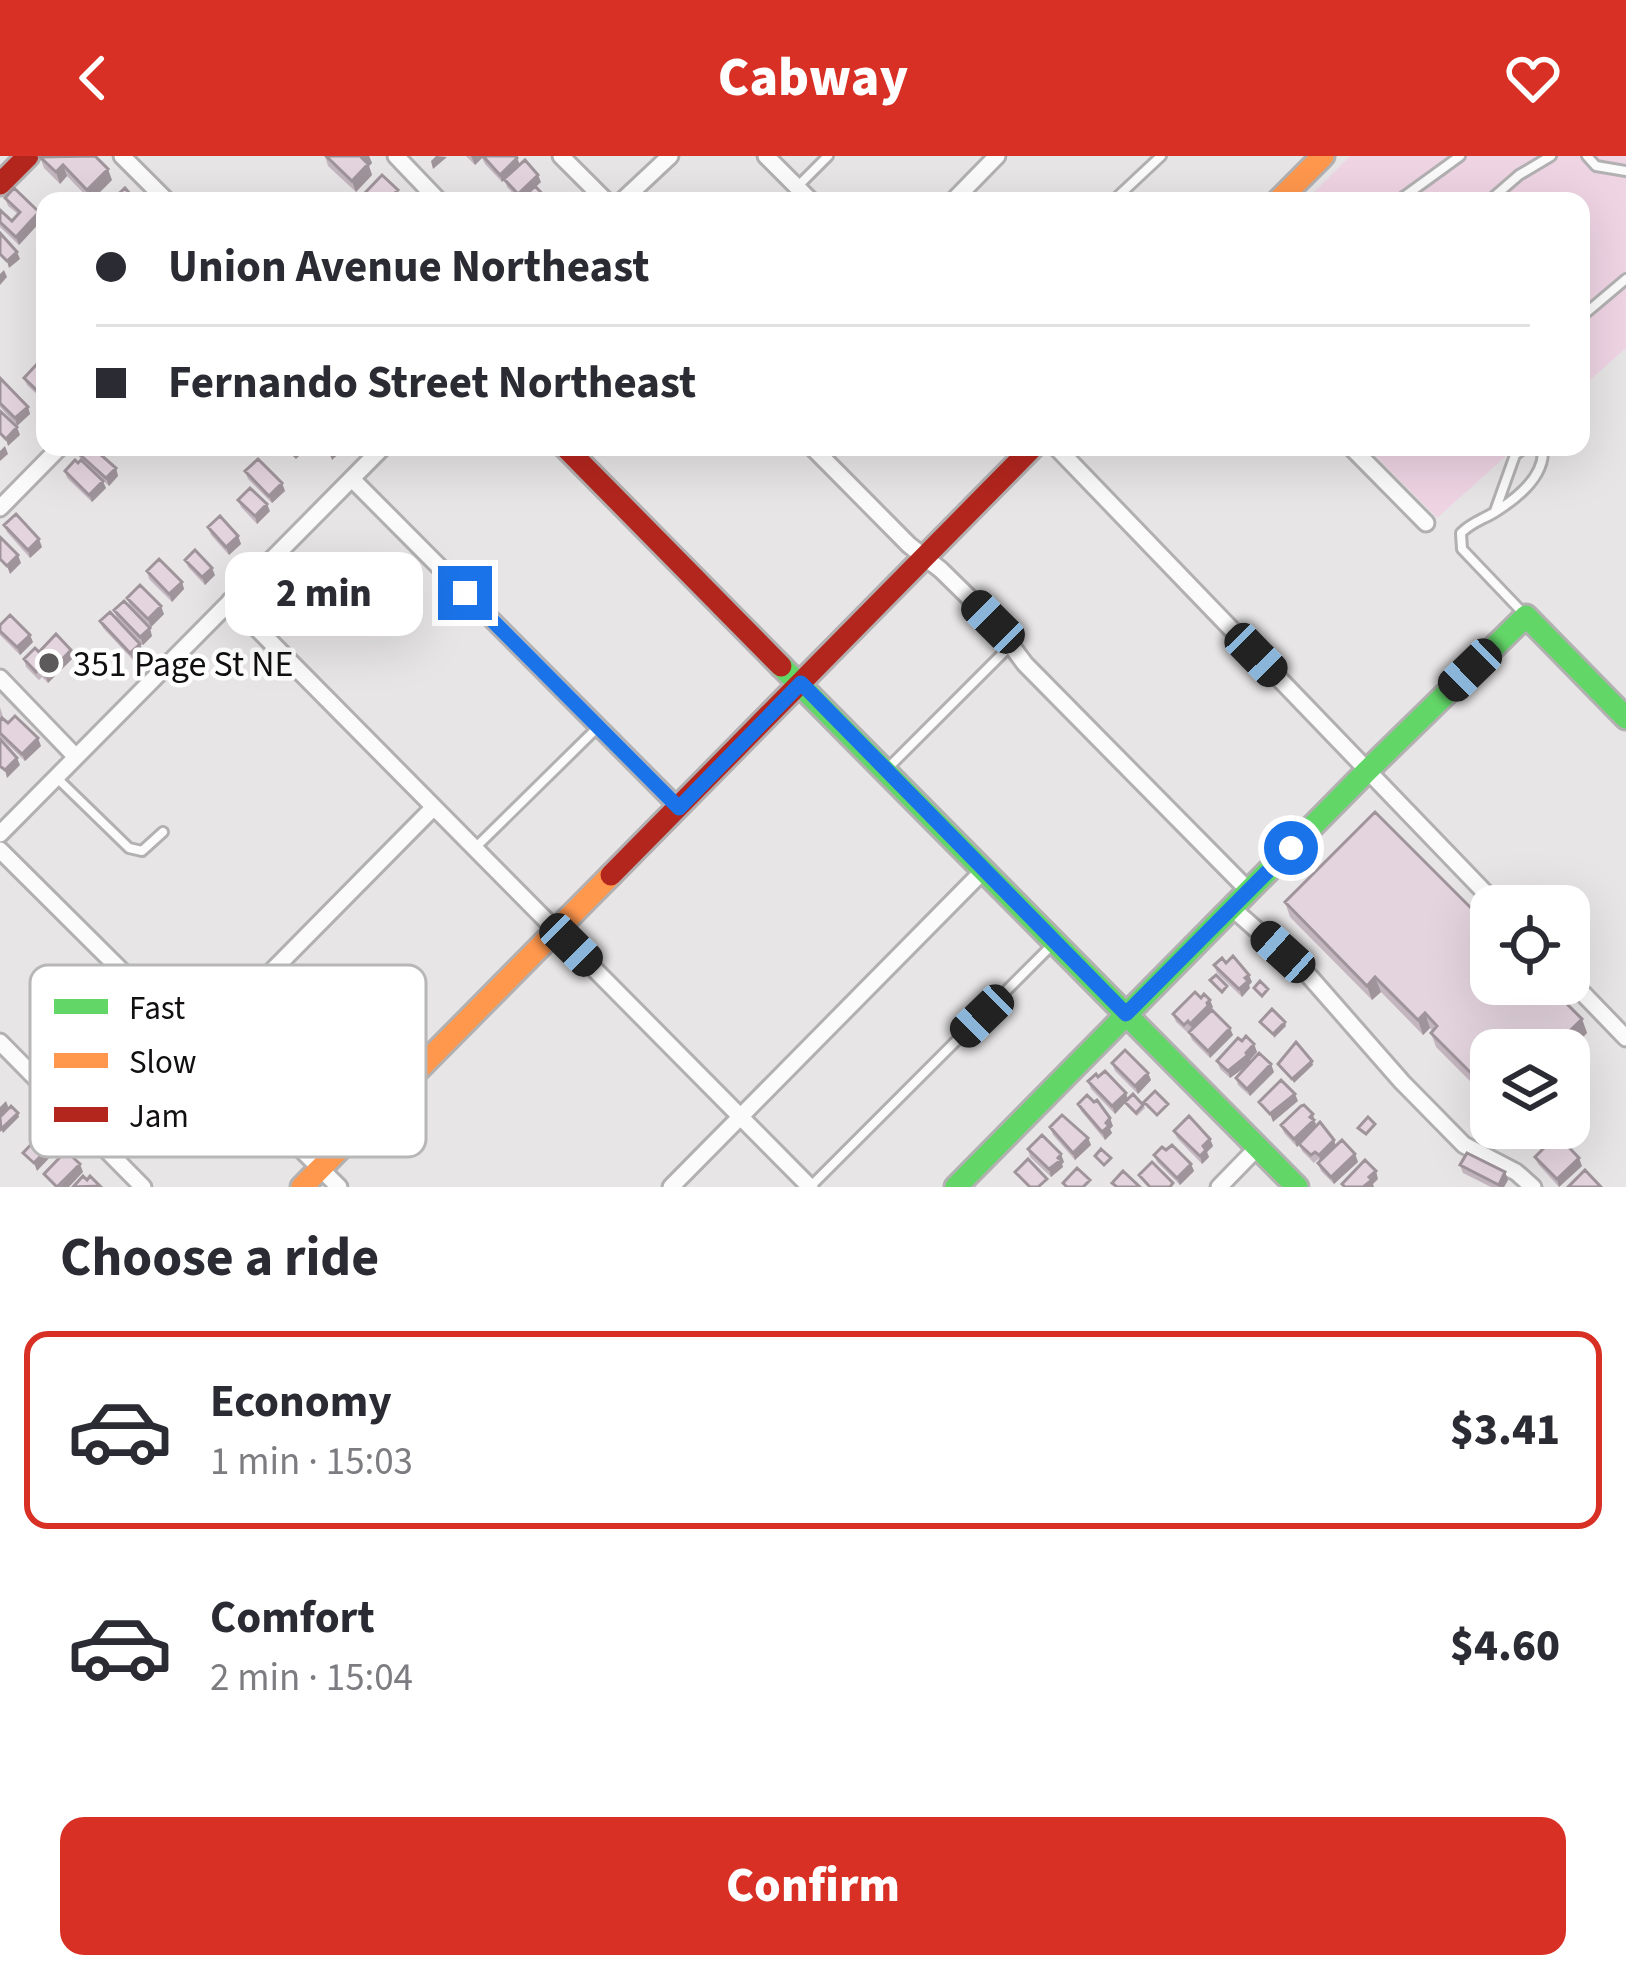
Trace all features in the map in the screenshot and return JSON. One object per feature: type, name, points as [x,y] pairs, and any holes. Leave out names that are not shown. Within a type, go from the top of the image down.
[{"type":"street","points":[[0,184],[28,156]]},
{"type":"street","points":[[122,156],[158,192]]},
{"type":"street","points":[[396,156],[430,192]]},
{"type":"street","points":[[561,156],[597,192]]},
{"type":"street","points":[[632,192],[670,156]]},
{"type":"street","points":[[766,156],[802,192]]},
{"type":"street","points":[[962,192],[997,156]]},
{"type":"street","points":[[1290,192],[1322,156]]},
{"type":"street","points":[[0,508],[51,456]]},
{"type":"street","points":[[0,833],[374,456]]},
{"type":"street","points":[[575,456],[1297,1187]]},
{"type":"street","points":[[821,456],[993,622],[1025,664],[1402,1082],[1464,1145],[1516,1172],[1533,1187]]},
{"type":"street","points":[[426,1063],[1024,456]]},
{"type":"street","points":[[1065,456],[1478,885]]},
{"type":"street","points":[[1360,456],[1426,523]]},
{"type":"street","points":[[352,479],[679,808]]},
{"type":"street","points":[[230,601],[810,1187]]},
{"type":"street","points":[[956,1187],[1526,616],[1626,718]]},
{"type":"street","points":[[0,678],[76,757]]},
{"type":"street","points":[[278,965],[433,808]]},
{"type":"street","points":[[0,850],[116,965]]},
{"type":"street","points":[[671,1187],[984,871]]},
{"type":"street","points":[[1590,1000],[1626,1037]]},
{"type":"street","points":[[0,1042],[30,1072]]},
{"type":"street","points":[[1219,1187],[1258,1148]]},
{"type":"street","points":[[113,1157],[143,1187]]},
{"type":"street","points":[[308,1157],[338,1187]]},
{"type":"street","points":[[302,1187],[332,1157]]},
{"type":"lane","points":[[797,187],[828,156]]},
{"type":"lane","points":[[1122,192],[1160,156]]},
{"type":"lane","points":[[1411,192],[1460,156]]},
{"type":"lane","points":[[1500,192],[1551,156]]},
{"type":"lane","points":[[1587,156],[1595,166],[1626,171]]},
{"type":"lane","points":[[1590,309],[1626,279]]},
{"type":"lane","points":[[1494,512],[1514,456]]},
{"type":"lane","points":[[1526,616],[1462,549],[1461,533],[1494,512],[1543,468],[1543,456]]},
{"type":"lane","points":[[886,770],[1011,645]]},
{"type":"lane","points":[[474,849],[598,727]]},
{"type":"lane","points":[[56,777],[129,848],[142,851],[163,832]]},
{"type":"lane","points":[[810,1187],[1055,942]]},
{"type":"shaded area","points":[[1350,156],[1626,156],[1626,348],[1590,380],[1590,192],[1314,192]]},
{"type":"shaded area","points":[[1376,456],[1506,456],[1437,518]]},
{"type":"building","points":[[95,156],[108,169],[87,190],[63,165],[56,172],[40,157]]},
{"type":"building","points":[[326,156],[364,156],[368,164],[352,181]]},
{"type":"building","points":[[483,156],[516,156],[517,158],[500,175]]},
{"type":"building","points":[[525,160],[538,175],[520,192],[504,179]]},
{"type":"building","points":[[382,175],[398,190],[396,192],[366,192]]},
{"type":"building","points":[[14,188],[36,209],[16,237],[0,222],[0,210],[12,221],[20,212],[5,198]]},
{"type":"building","points":[[0,233],[17,252],[7,261],[0,254]]},
{"type":"building","points":[[36,365],[36,389],[24,378]]},
{"type":"building","points":[[0,378],[28,407],[15,418],[0,403]]},
{"type":"building","points":[[0,411],[17,427],[6,439],[0,433]]},
{"type":"building","points":[[82,456],[102,456],[116,468],[106,478]]},
{"type":"building","points":[[258,459],[282,483],[269,496],[245,471]]},
{"type":"building","points":[[81,460],[103,481],[89,495],[65,471]]},
{"type":"building","points":[[250,488],[267,504],[255,516],[238,500]]},
{"type":"building","points":[[16,514],[39,539],[28,550],[4,525]]},
{"type":"building","points":[[220,516],[238,536],[226,547],[208,527]]},
{"type":"building","points":[[0,537],[18,555],[7,566],[0,559]]},
{"type":"building","points":[[195,550],[212,568],[202,577],[185,560]]},
{"type":"building","points":[[159,559],[182,582],[169,594],[147,571]]},
{"type":"building","points":[[140,585],[161,606],[148,619],[127,598]]},
{"type":"building","points":[[124,601],[150,628],[140,637],[114,610]]},
{"type":"building","points":[[110,612],[140,644],[130,653],[100,621]]},
{"type":"building","points":[[10,615],[30,635],[17,647],[0,631]]},
{"type":"building","name":"351 Page St NE","points":[[56,634],[71,650],[46,676],[24,659],[35,648],[39,652]]},
{"type":"building","points":[[15,716],[38,738],[22,754],[0,733],[2,718],[8,723]]},
{"type":"building","points":[[0,739],[17,758],[5,770],[0,766]]},
{"type":"building","points":[[1375,812],[1470,907],[1470,1005],[1568,1005],[1582,1019],[1572,1029],[1470,1029],[1470,1072],[1431,1033],[1437,1026],[1425,1013],[1418,1020],[1375,977],[1367,986],[1285,902]]},
{"type":"building","points":[[1233,956],[1249,975],[1239,989],[1214,965]]},
{"type":"building","points":[[1216,975],[1227,986],[1222,992],[1210,980]]},
{"type":"building","points":[[1260,981],[1268,989],[1262,996],[1254,988]]},
{"type":"building","points":[[1195,992],[1210,1000],[1208,1006],[1184,1025],[1173,1014]]},
{"type":"building","points":[[1272,1009],[1285,1022],[1273,1034],[1260,1022]]},
{"type":"building","points":[[1212,1010],[1230,1028],[1208,1051],[1189,1032]]},
{"type":"building","points":[[1246,1036],[1254,1044],[1228,1071],[1217,1061],[1238,1038],[1242,1041]]},
{"type":"building","points":[[1296,1042],[1312,1061],[1292,1079],[1278,1064]]},
{"type":"building","points":[[1125,1050],[1148,1073],[1135,1086],[1112,1063]]},
{"type":"building","points":[[1259,1053],[1271,1064],[1247,1089],[1236,1078]]},
{"type":"building","points":[[1105,1071],[1126,1093],[1112,1106],[1088,1081]]},
{"type":"building","points":[[1281,1080],[1295,1094],[1270,1114],[1259,1102]]},
{"type":"building","points":[[1155,1091],[1168,1104],[1157,1115],[1144,1102]]},
{"type":"building","points":[[1133,1094],[1143,1105],[1136,1113],[1125,1102]]},
{"type":"building","points":[[1087,1095],[1110,1118],[1102,1132],[1078,1104]]},
{"type":"building","points":[[1304,1105],[1314,1120],[1294,1139],[1281,1125]]},
{"type":"building","points":[[11,1106],[18,1113],[1,1129],[0,1117]]},
{"type":"building","points":[[1062,1115],[1088,1138],[1073,1153],[1050,1127]]},
{"type":"building","points":[[1189,1116],[1210,1139],[1200,1156],[1174,1131]]},
{"type":"building","points":[[1368,1117],[1375,1124],[1366,1134],[1358,1128]]},
{"type":"building","points":[[1320,1122],[1334,1140],[1319,1155],[1311,1155],[1299,1144]]},
{"type":"building","points":[[1042,1135],[1061,1154],[1061,1160],[1049,1169],[1028,1149]]},
{"type":"building","points":[[1342,1140],[1355,1154],[1331,1177],[1318,1163]]},
{"type":"building","points":[[1172,1145],[1191,1164],[1177,1178],[1154,1155]]},
{"type":"building","points":[[1101,1149],[1111,1158],[1104,1165],[1095,1156]]},
{"type":"building","points":[[1543,1149],[1570,1149],[1579,1158],[1557,1179],[1535,1157]]},
{"type":"building","points":[[1467,1153],[1505,1172],[1499,1185],[1460,1165]]},
{"type":"building","points":[[60,1157],[72,1157],[80,1164],[57,1187],[44,1174]]},
{"type":"building","points":[[1028,1159],[1047,1179],[1038,1187],[1030,1187],[1015,1172]]},
{"type":"building","points":[[1365,1160],[1376,1171],[1369,1177],[1372,1180],[1363,1187],[1345,1187],[1342,1184]]},
{"type":"building","points":[[1152,1162],[1173,1183],[1170,1187],[1150,1187],[1139,1175]]},
{"type":"building","points":[[1077,1168],[1090,1180],[1083,1187],[1067,1187],[1063,1183]]},
{"type":"building","points":[[1585,1170],[1601,1187],[1568,1187]]},
{"type":"building","points":[[1123,1171],[1140,1187],[1112,1183]]},
{"type":"building","points":[[83,1176],[87,1180],[90,1176],[100,1186],[73,1187]]},
{"type":"traffic: fast","points":[[956,1187],[1526,616],[1626,718]]},
{"type":"traffic: fast","points":[[781,666],[1297,1187]]},
{"type":"traffic: slow","points":[[1287,192],[1323,156]]},
{"type":"traffic: slow","points":[[426,1062],[611,875]]},
{"type":"traffic: slow","points":[[302,1187],[332,1157]]},
{"type":"traffic: jam","points":[[0,184],[28,156]]},
{"type":"traffic: jam","points":[[574,456],[781,666]]},
{"type":"traffic: jam","points":[[611,875],[1024,456]]},
{"type":"place","name":"351 Page St NE","points":[[49,663]]},
{"type":"route","points":[[465,593],[679,808],[801,683],[1126,1014],[1291,848]]}]
